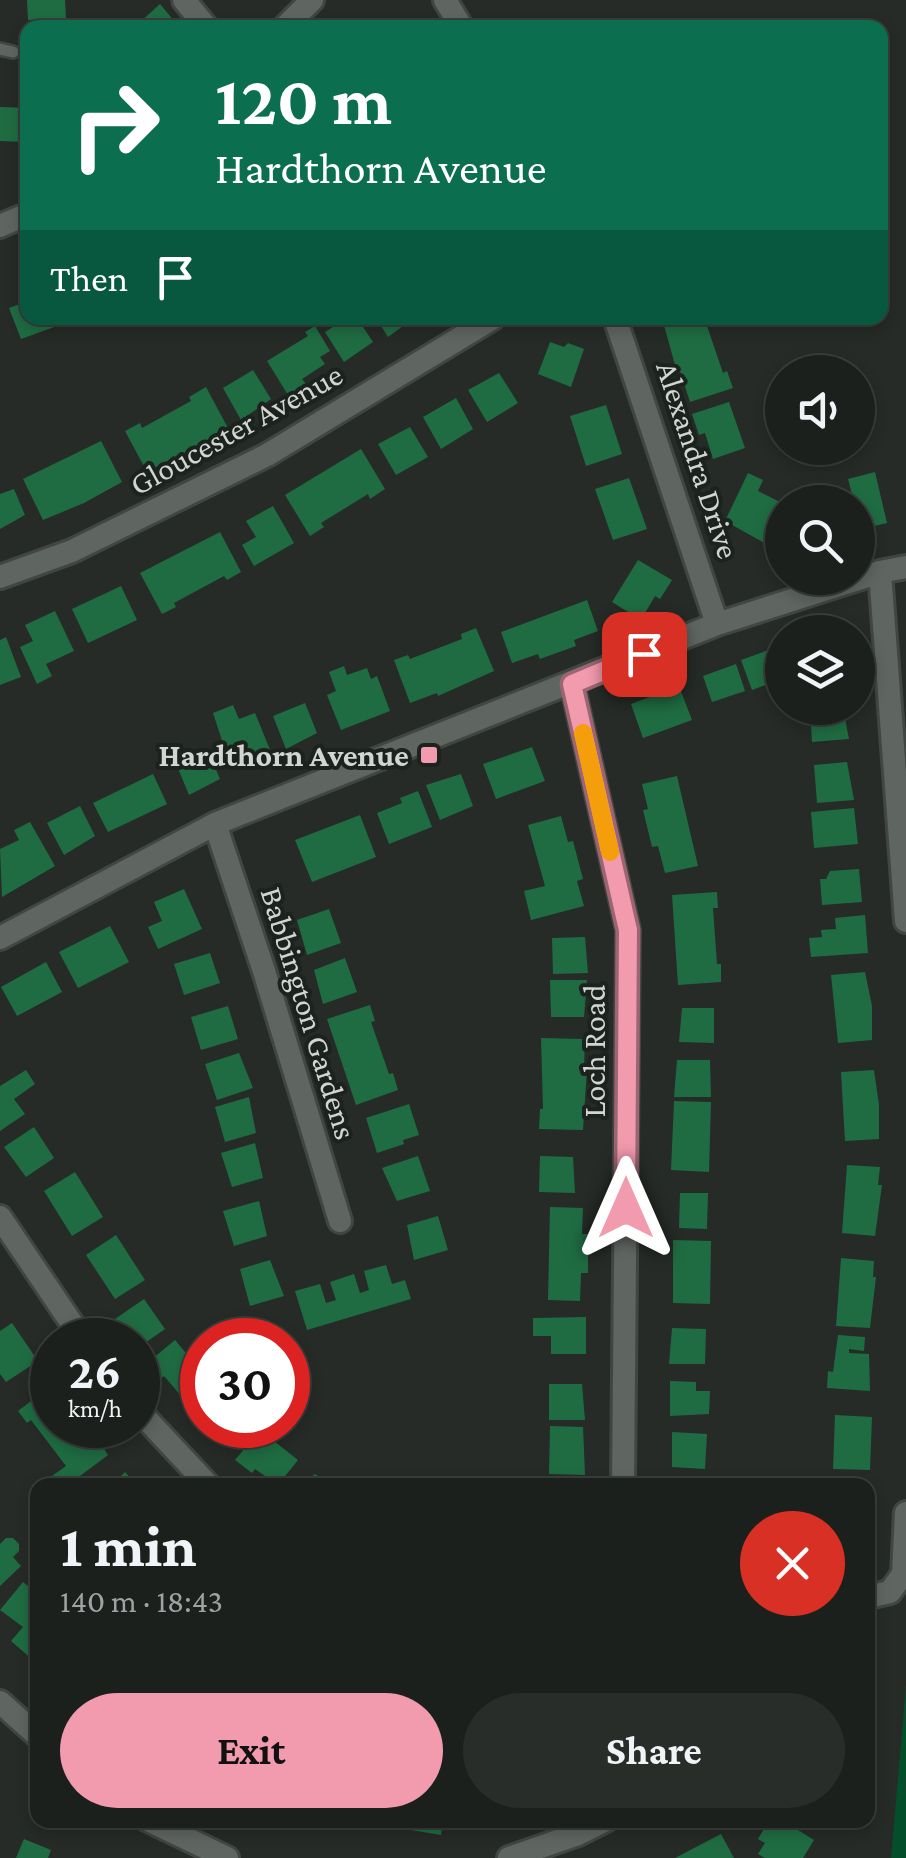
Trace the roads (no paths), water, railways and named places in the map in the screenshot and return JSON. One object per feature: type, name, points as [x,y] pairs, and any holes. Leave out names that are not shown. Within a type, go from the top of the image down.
[{"type":"street","points":[[184,0],[200,20]]},
{"type":"street","points":[[292,20],[312,0]]},
{"type":"street","name":"Gloucester Avenue","points":[[0,577],[72,551],[267,454],[481,325]]},
{"type":"street","name":"Alexandra Drive","points":[[617,325],[717,624]]},
{"type":"street","points":[[0,938],[214,824],[717,624],[906,567]]},
{"type":"street","points":[[880,572],[906,922]]},
{"type":"street","name":"Loch Road","points":[[572,684],[628,930],[623,1478]]},
{"type":"street","name":"Babbington Gardens","points":[[214,824],[340,1221]]},
{"type":"street","points":[[0,1217],[68,1318]]},
{"type":"street","points":[[160,1434],[201,1478]]},
{"type":"street","points":[[875,1595],[890,1592],[903,1574],[906,1514]]},
{"type":"street","points":[[0,1702],[30,1729]]},
{"type":"street","points":[[165,1828],[227,1858]]},
{"type":"street","points":[[509,1858],[590,1828]]},
{"type":"place","name":"Hardthorn Avenue","points":[[429,755]]}]
